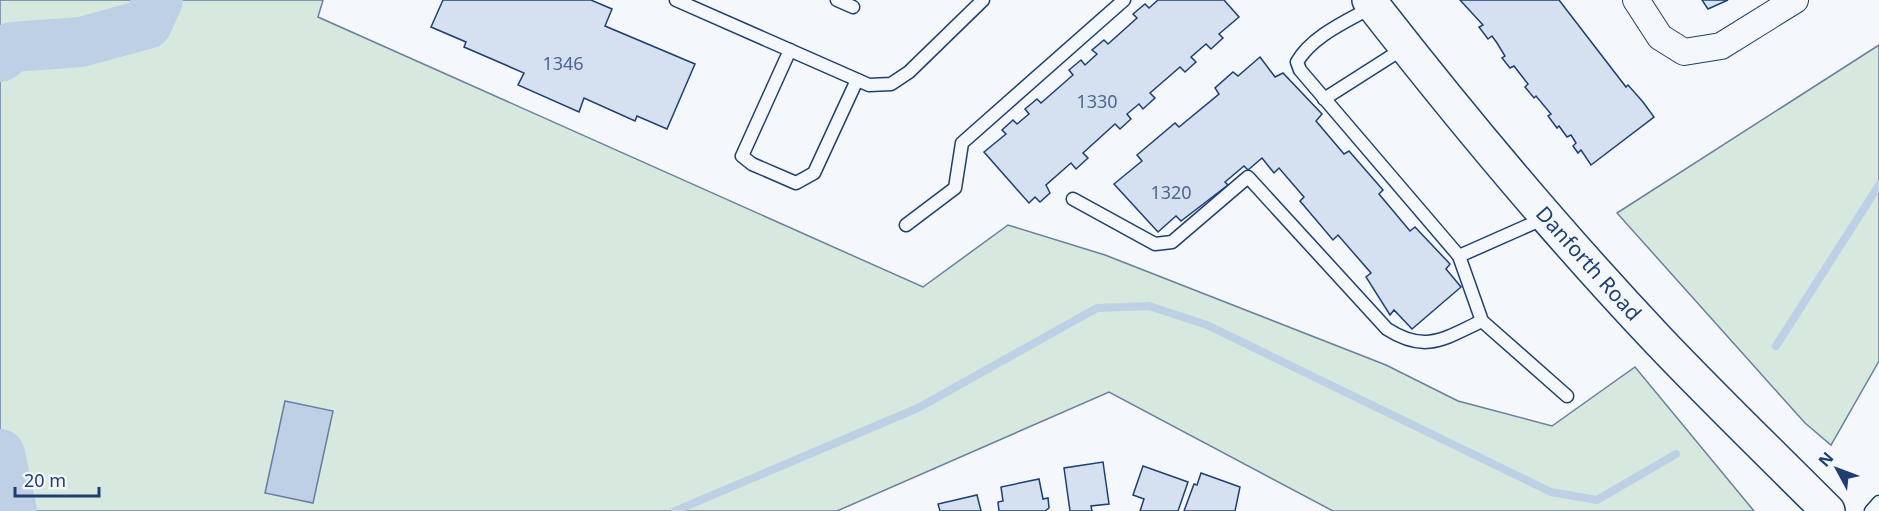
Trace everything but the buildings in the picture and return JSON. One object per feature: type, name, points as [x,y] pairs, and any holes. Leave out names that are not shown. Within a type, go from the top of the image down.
[{"type":"main road","name":"Danforth Road","points":[[1371,3],[1548,217],[1658,340],[1828,511]]},
{"type":"street","points":[[1636,0],[1660,37],[1684,52],[1721,46],[1795,0]]},
{"type":"lane","points":[[676,0],[869,85],[891,84],[909,72],[983,0]]},
{"type":"lane","points":[[837,0],[853,8]]},
{"type":"lane","points":[[906,225],[955,188],[962,142],[1124,0]]},
{"type":"lane","points":[[1371,3],[1332,29],[1302,54],[1297,62],[1300,70],[1459,256],[1482,321],[1567,396]]},
{"type":"lane","points":[[1324,99],[1406,47]]},
{"type":"lane","points":[[790,50],[742,156],[752,164],[796,183],[814,173],[857,80]]},
{"type":"lane","points":[[1073,199],[1155,244],[1164,244],[1172,242],[1248,177],[1387,329],[1403,339],[1429,344],[1482,321]]},
{"type":"lane","points":[[1459,256],[1548,217]]},
{"type":"lane","points":[[1871,511],[1879,502]]},
{"type":"shaded area","points":[[0,0],[323,0],[318,17],[923,287],[1008,225],[1105,255],[1386,365],[1458,401],[1552,426],[1635,367],[1754,511],[1333,511],[1109,392],[837,511],[0,511]]},
{"type":"shaded area","points":[[1879,45],[1879,361],[1831,445],[1805,423],[1617,213]]},
{"type":"water","points":[[285,401],[333,411],[313,503],[265,493]]},
{"type":"waterway","points":[[0,57],[12,47],[81,42],[147,24],[158,0]]},
{"type":"waterway","points":[[1776,346],[1879,185]]},
{"type":"waterway","points":[[675,511],[918,408],[1097,308],[1149,306],[1207,325],[1551,492],[1597,500],[1676,454]]},
{"type":"waterway","points":[[0,454],[12,511]]}]
